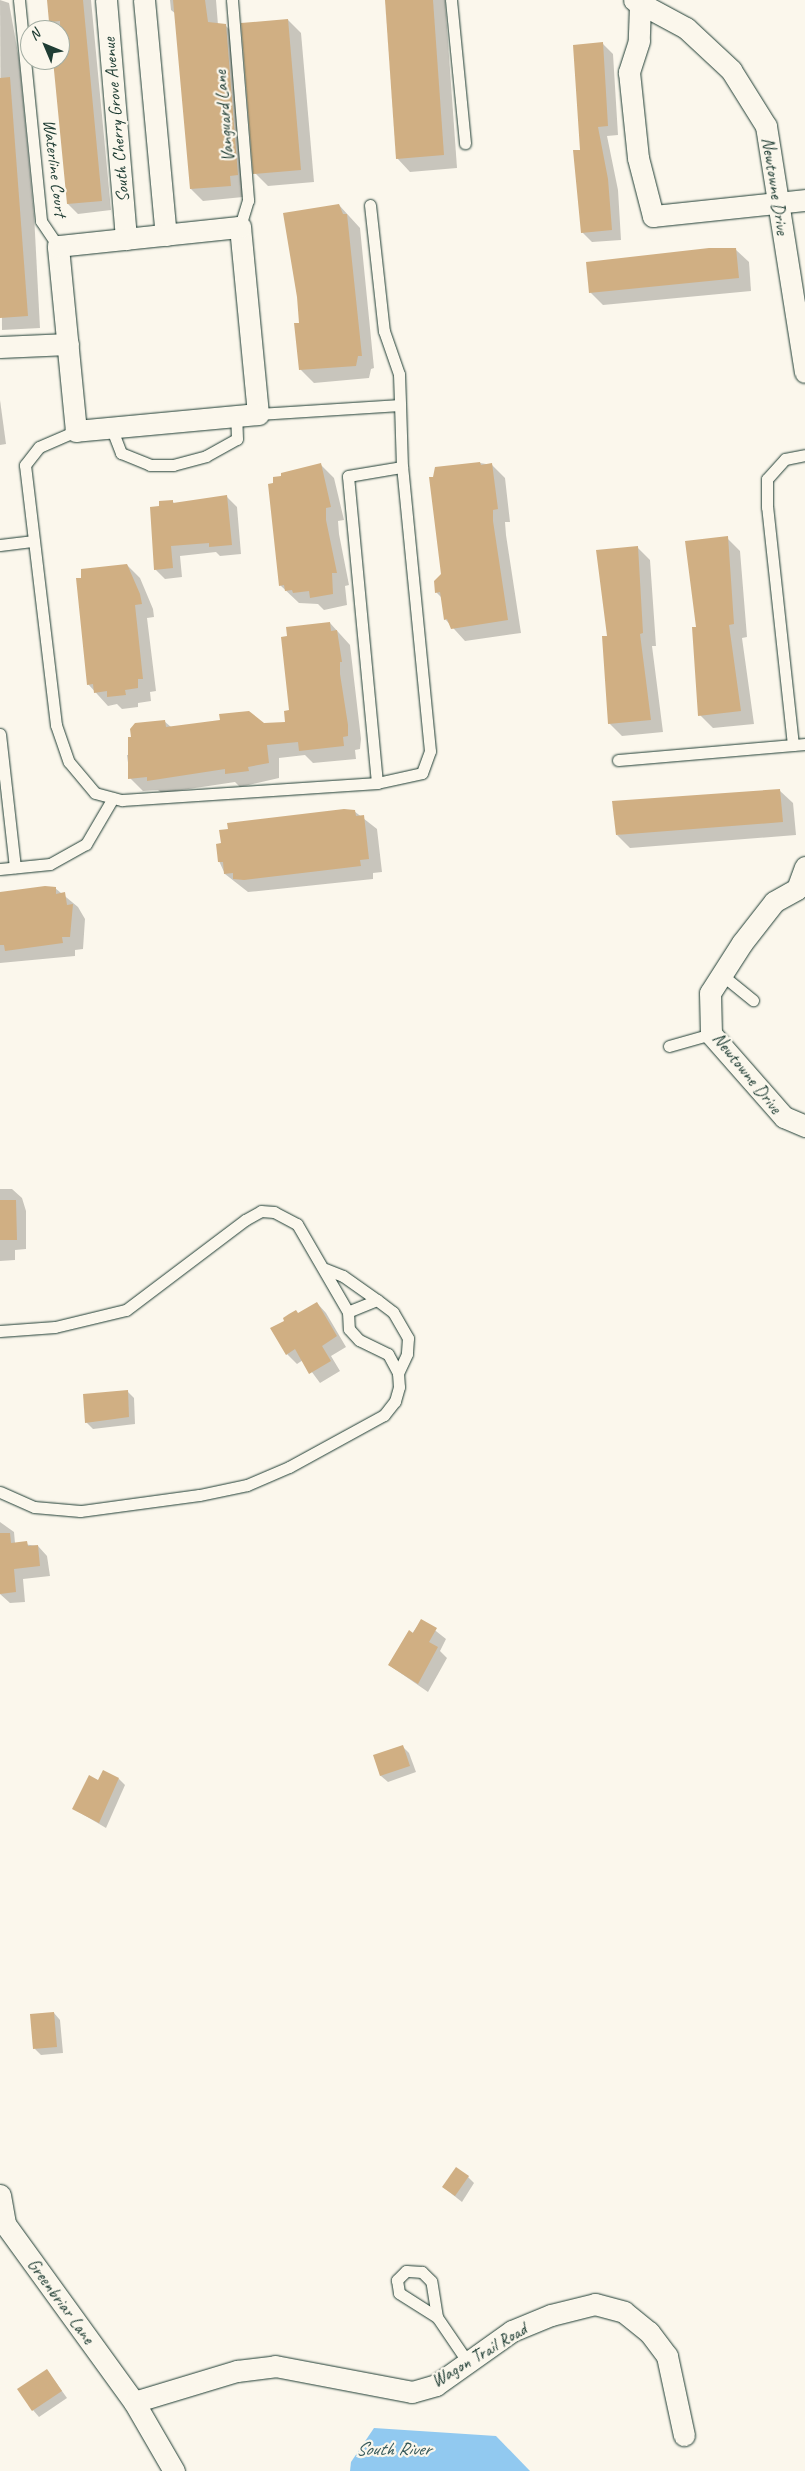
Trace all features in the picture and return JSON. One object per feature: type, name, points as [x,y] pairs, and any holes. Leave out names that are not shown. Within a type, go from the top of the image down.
[{"type":"street","name":"South Cherry Grove Avenue","points":[[106,0],[126,239]]},
{"type":"street","points":[[144,0],[166,235]]},
{"type":"street","points":[[639,2],[639,41],[629,72],[638,158],[653,216],[805,200]]},
{"type":"street","name":"Newtowne Drive","points":[[639,2],[686,28],[731,70],[766,126],[805,372]]},
{"type":"street","points":[[240,227],[258,414],[76,430],[58,246],[126,239],[240,227]]},
{"type":"street","points":[[0,347],[68,344]]},
{"type":"street","name":"Newtowne Drive","points":[[805,867],[801,891],[774,902],[710,993],[711,1034],[784,1117],[805,1126]]},
{"type":"street","name":"Greenbriar Lane","points":[[0,2195],[4,2224],[134,2402],[174,2471]]},
{"type":"street","name":"Wagon Trail Road","points":[[134,2402],[237,2371],[275,2366],[412,2392],[436,2385],[467,2361],[512,2331],[551,2315],[595,2304],[624,2312],[649,2332],[667,2356],[684,2435]]},
{"type":"lane","name":"Waterline Court","points":[[19,0],[41,221],[58,246]]},
{"type":"lane","name":"Vanguard Lane","points":[[232,0],[248,200],[240,227]]},
{"type":"lane","points":[[451,0],[465,143]]},
{"type":"lane","points":[[76,430],[39,447],[25,465],[56,725],[69,762],[95,793],[122,800],[377,783],[422,773],[430,750],[402,468],[399,374],[384,331],[370,205]]},
{"type":"lane","points":[[258,414],[400,405]]},
{"type":"lane","points":[[112,427],[121,453],[150,465],[173,466],[206,456],[237,439],[236,416]]},
{"type":"lane","points":[[618,760],[799,745],[767,507],[767,479],[785,459],[805,455]]},
{"type":"lane","points":[[377,783],[348,476],[402,468]]},
{"type":"lane","points":[[0,545],[34,540]]},
{"type":"lane","points":[[0,734],[15,867]]},
{"type":"lane","points":[[0,869],[50,864],[86,844],[113,798]]},
{"type":"lane","points":[[722,974],[753,1000]]},
{"type":"lane","points":[[668,1046],[711,1034]]},
{"type":"lane","points":[[0,1331],[55,1327],[126,1310],[214,1242],[261,1210],[274,1212],[298,1224],[348,1312],[349,1329],[359,1340],[388,1354],[398,1373],[400,1387],[395,1401],[384,1415],[289,1467],[247,1485],[199,1495],[80,1511],[34,1507],[0,1492]]},
{"type":"lane","points":[[325,1269],[343,1276],[392,1312],[408,1338],[407,1354],[398,1373]]},
{"type":"lane","points":[[348,1312],[377,1300]]},
{"type":"lane","points":[[437,2317],[467,2361]]},
{"type":"water","name":"South River","points":[[374,2428],[496,2436],[530,2471],[350,2471],[351,2462]]},
{"type":"building","points":[[47,0],[83,0],[102,201],[67,204],[54,70],[70,70],[70,20],[49,20]]},
{"type":"building","points":[[173,0],[205,0],[208,22],[226,24],[238,175],[230,176],[231,186],[190,189]]},
{"type":"building","points":[[385,0],[433,0],[444,155],[396,159]]},
{"type":"building","points":[[288,19],[301,170],[253,174],[241,23]]},
{"type":"building","points":[[603,42],[608,126],[598,127],[608,179],[612,230],[581,233],[573,150],[580,150],[573,45]]},
{"type":"building","points":[[10,77],[28,316],[0,318],[0,78]]},
{"type":"building","points":[[339,204],[343,214],[347,214],[362,356],[358,356],[356,366],[299,370],[294,323],[299,323],[297,297],[283,213]]},
{"type":"building","points":[[709,248],[736,248],[739,278],[589,293],[586,262]]},
{"type":"building","points":[[480,462],[481,465],[492,463],[498,509],[493,510],[493,521],[508,620],[451,629],[447,619],[444,620],[440,592],[435,593],[434,581],[441,574],[429,477],[433,477],[435,467]]},
{"type":"building","points":[[321,463],[331,507],[326,508],[326,520],[337,573],[332,573],[333,594],[310,598],[309,591],[293,593],[292,590],[285,591],[284,585],[279,586],[268,484],[273,483],[273,477],[281,476],[281,473]]},
{"type":"building","points":[[227,495],[232,545],[209,547],[209,543],[171,546],[173,568],[154,570],[150,507],[159,506],[159,501],[173,500],[173,503]]},
{"type":"building","points":[[728,536],[734,624],[729,625],[741,711],[698,716],[692,627],[696,627],[685,541]]},
{"type":"building","points":[[638,546],[643,633],[640,634],[651,720],[608,724],[602,636],[607,636],[596,550]]},
{"type":"building","points":[[127,564],[140,594],[142,604],[135,605],[143,679],[138,679],[138,688],[125,690],[126,695],[107,697],[107,691],[94,693],[93,684],[87,685],[76,578],[81,578],[81,569]]},
{"type":"building","points":[[330,622],[331,631],[337,630],[342,662],[340,662],[340,674],[348,725],[348,736],[343,737],[344,746],[299,751],[298,742],[267,745],[269,763],[248,767],[249,771],[225,774],[225,769],[147,781],[147,777],[128,779],[128,737],[131,737],[130,729],[135,723],[165,720],[166,727],[220,720],[219,714],[249,711],[264,723],[285,722],[284,711],[289,710],[281,637],[287,636],[286,627]]},
{"type":"building","points":[[780,789],[783,822],[616,835],[612,801]]},
{"type":"building","points":[[344,809],[355,810],[356,816],[364,815],[369,859],[360,860],[361,866],[244,880],[233,879],[233,873],[224,874],[223,862],[218,862],[216,844],[221,843],[219,830],[228,829],[227,823]]},
{"type":"building","points":[[45,886],[56,887],[56,894],[65,892],[67,905],[73,904],[70,937],[62,937],[63,943],[5,951],[4,945],[0,945],[0,892]]},
{"type":"building","points":[[0,1200],[16,1200],[17,1240],[0,1240]]},
{"type":"building","points":[[317,1302],[337,1336],[322,1346],[331,1361],[309,1374],[295,1349],[286,1355],[270,1328],[284,1321],[283,1318],[296,1310],[298,1313]]},
{"type":"building","points":[[128,1390],[129,1417],[85,1423],[83,1394]]},
{"type":"building","points":[[0,1533],[10,1533],[11,1543],[27,1541],[28,1546],[38,1545],[40,1566],[14,1569],[16,1592],[0,1594]]},
{"type":"building","points":[[421,1619],[437,1628],[429,1642],[438,1647],[418,1684],[388,1665],[409,1630],[413,1633]]},
{"type":"building","points":[[403,1745],[410,1766],[380,1776],[373,1755]]},
{"type":"building","points":[[103,1770],[119,1778],[99,1823],[72,1809],[89,1775],[98,1780]]},
{"type":"building","points":[[54,2012],[57,2047],[33,2049],[30,2014]]},
{"type":"building","points":[[456,2167],[469,2176],[455,2196],[442,2187]]},
{"type":"building","points":[[47,2369],[62,2391],[32,2411],[17,2389]]}]
